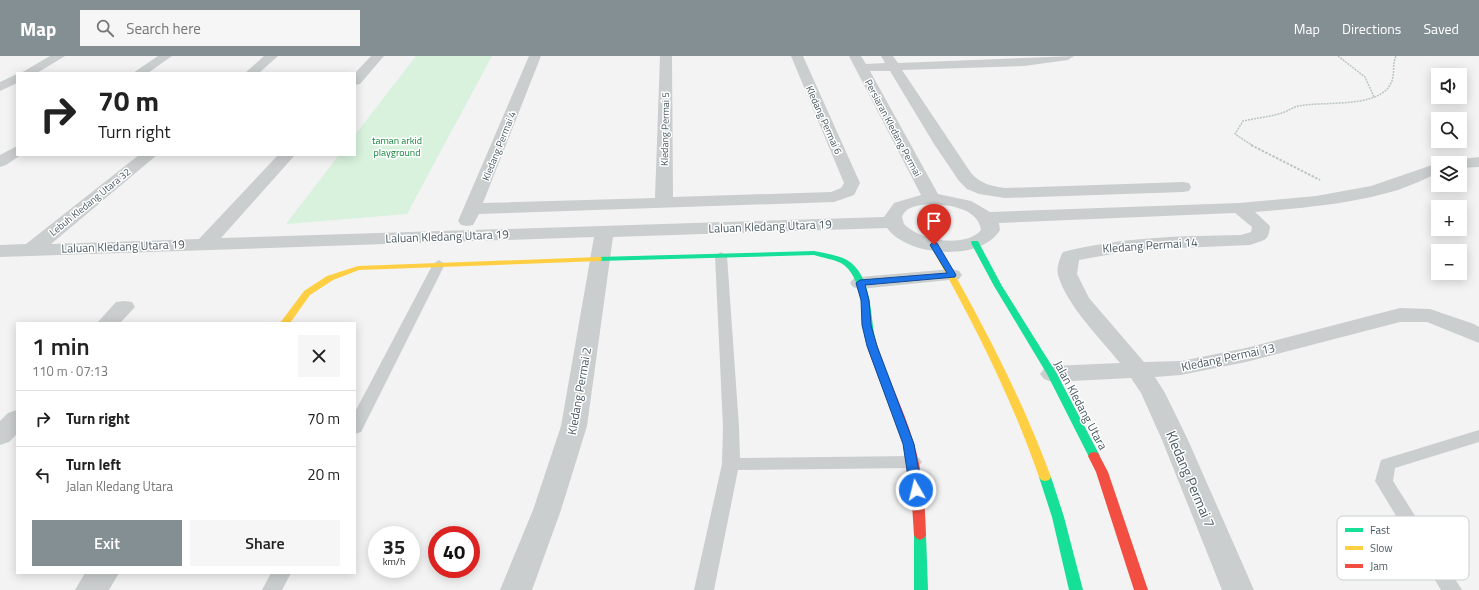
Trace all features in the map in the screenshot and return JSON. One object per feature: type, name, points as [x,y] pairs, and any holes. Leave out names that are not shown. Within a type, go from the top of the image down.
[{"type":"street","points":[[29,72],[59,56]]},
{"type":"street","points":[[141,72],[166,56]]},
{"type":"street","points":[[252,72],[272,56]]},
{"type":"street","points":[[356,80],[378,56]]},
{"type":"street","name":"Kledang Permai 4","points":[[460,235],[473,209],[535,56]]},
{"type":"street","name":"Kledang Permai 5","points":[[664,202],[666,56]]},
{"type":"street","name":"Kledang Permai 6","points":[[664,202],[834,197],[848,192],[852,183],[797,56]]},
{"type":"street","points":[[858,62],[1024,62],[1068,56]]},
{"type":"street","points":[[891,61],[942,144],[965,177],[973,184],[985,190],[1005,193],[1183,187]]},
{"type":"street","name":"Persiaran Kledang Permai","points":[[858,62],[932,199]]},
{"type":"street","points":[[0,87],[16,79]]},
{"type":"street","points":[[0,162],[16,152]]},
{"type":"street","name":"Lebuh Kledang Utara 32","points":[[31,250],[148,156]]},
{"type":"street","points":[[206,243],[286,156]]},
{"type":"street","points":[[1467,163],[1479,162]]},
{"type":"street","points":[[987,218],[1239,208],[1346,196],[1391,186],[1431,171]]},
{"type":"street","points":[[932,199],[945,200],[970,206],[987,218],[990,225],[990,232],[984,238],[975,243],[956,246],[934,245],[907,236],[898,229],[893,222],[892,216],[895,210],[909,202],[932,199]]},
{"type":"street","points":[[473,209],[664,202]]},
{"type":"street","name":"Kledang Permai 14","points":[[1139,371],[1080,300],[1067,274],[1070,256],[1093,249],[1128,244],[1243,240],[1260,235],[1261,226],[1239,208]]},
{"type":"street","name":"Laluan Kledang Utara 19","points":[[0,250],[893,222]]},
{"type":"street","name":"Kledang Permai 2","points":[[516,590],[547,510],[574,426],[601,260],[604,231]]},
{"type":"street","name":"Jalan Kledang Utara","points":[[975,243],[998,286],[1052,374],[1102,472],[1141,590]]},
{"type":"street","points":[[934,245],[984,335],[1015,399],[1051,493],[1076,590]]},
{"type":"street","points":[[286,322],[307,293],[330,278],[358,268],[439,264],[721,256],[814,254],[832,257],[850,265],[860,283],[865,300],[867,325],[872,346],[908,444],[913,462],[918,504],[921,590]]},
{"type":"street","points":[[860,283],[952,275]]},
{"type":"street","points":[[109,322],[124,307]]},
{"type":"street","name":"Kledang Permai 13","points":[[1052,374],[1181,368],[1246,355],[1400,315],[1430,316],[1466,329],[1479,336]]},
{"type":"street","name":"Kledang Permai 7","points":[[1139,371],[1153,393],[1175,440],[1238,590]]},
{"type":"street","points":[[0,436],[16,420]]},
{"type":"street","points":[[91,590],[102,574]]},
{"type":"lane","points":[[704,590],[731,464],[731,427],[721,256]]},
{"type":"lane","points":[[356,426],[439,264]]},
{"type":"lane","points":[[1406,516],[1384,481],[1387,464],[1479,436]]},
{"type":"lane","points":[[731,464],[913,462]]},
{"type":"lane","points":[[272,590],[280,574]]},
{"type":"lane","points":[[1446,580],[1452,590]]},
{"type":"path","points":[[1338,56],[1365,77],[1374,97]]},
{"type":"path","points":[[1346,196],[1306,171],[1258,150],[1235,134],[1243,121],[1282,113],[1299,106],[1356,101],[1374,97],[1388,88],[1396,74],[1393,63],[1396,56]]},
{"type":"green space","name":"taman arkid playground","points":[[416,56],[492,56],[407,214],[286,224],[338,156],[356,156],[356,134]]},
{"type":"traffic: fast","points":[[975,243],[998,286],[1052,374],[1094,456]]},
{"type":"traffic: fast","points":[[598,259],[814,253],[836,258],[847,264],[854,271],[862,288],[870,338]]},
{"type":"traffic: fast","points":[[1045,477],[1058,517],[1076,590]]},
{"type":"traffic: fast","points":[[920,535],[921,590]]},
{"type":"traffic: slow","points":[[934,245],[981,329],[1009,387],[1045,477]]},
{"type":"traffic: slow","points":[[286,322],[307,293],[330,278],[358,268],[598,259]]},
{"type":"traffic: jam","points":[[870,338],[878,365],[900,417],[909,444],[917,489],[920,535]]},
{"type":"traffic: jam","points":[[1094,456],[1102,472],[1141,590]]},
{"type":"route","points":[[916,490],[913,462],[908,444],[872,346],[867,325],[865,300],[860,283],[952,275],[934,245]]}]
